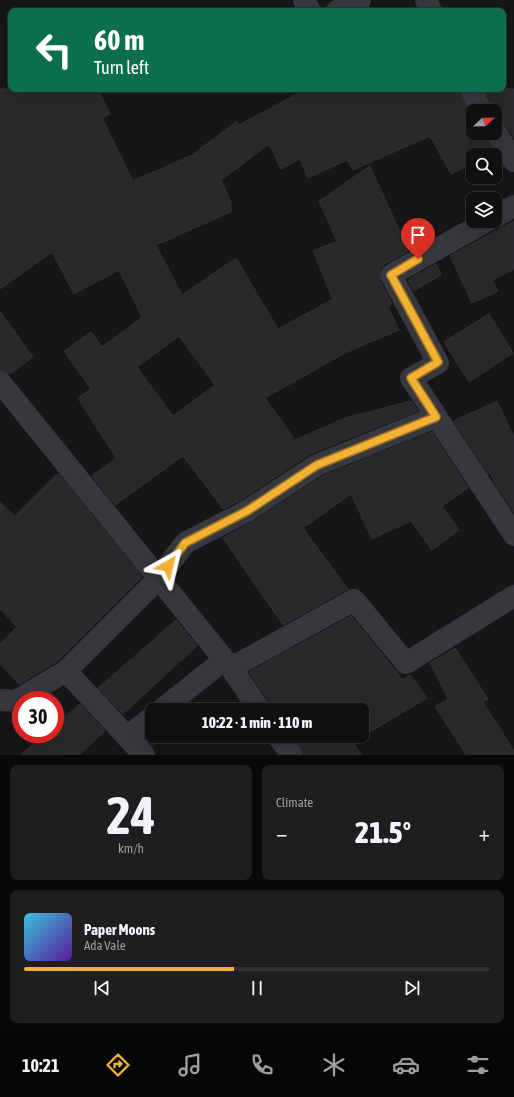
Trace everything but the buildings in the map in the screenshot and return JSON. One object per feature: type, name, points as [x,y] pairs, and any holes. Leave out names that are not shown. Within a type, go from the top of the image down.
[{"type":"street","points":[[343,8],[360,0]]},
{"type":"street","points":[[472,92],[478,104]]},
{"type":"street","points":[[501,140],[514,161]]},
{"type":"street","points":[[502,213],[514,206]]},
{"type":"street","points":[[475,228],[391,275],[438,362],[411,378],[514,535]]},
{"type":"street","points":[[0,382],[228,664],[255,703]]},
{"type":"street","points":[[0,700],[16,701],[66,671],[159,578],[185,543],[247,511],[317,465],[436,417]]},
{"type":"street","points":[[171,703],[228,664],[354,600],[406,663],[514,596]]},
{"type":"street","points":[[66,671],[144,755]]},
{"type":"street","points":[[144,755],[127,737],[145,723]]},
{"type":"street","points":[[283,743],[291,755]]},
{"type":"route","points":[[168,566],[185,543],[247,511],[317,465],[436,417],[411,378],[438,362],[391,275],[418,259]]}]
